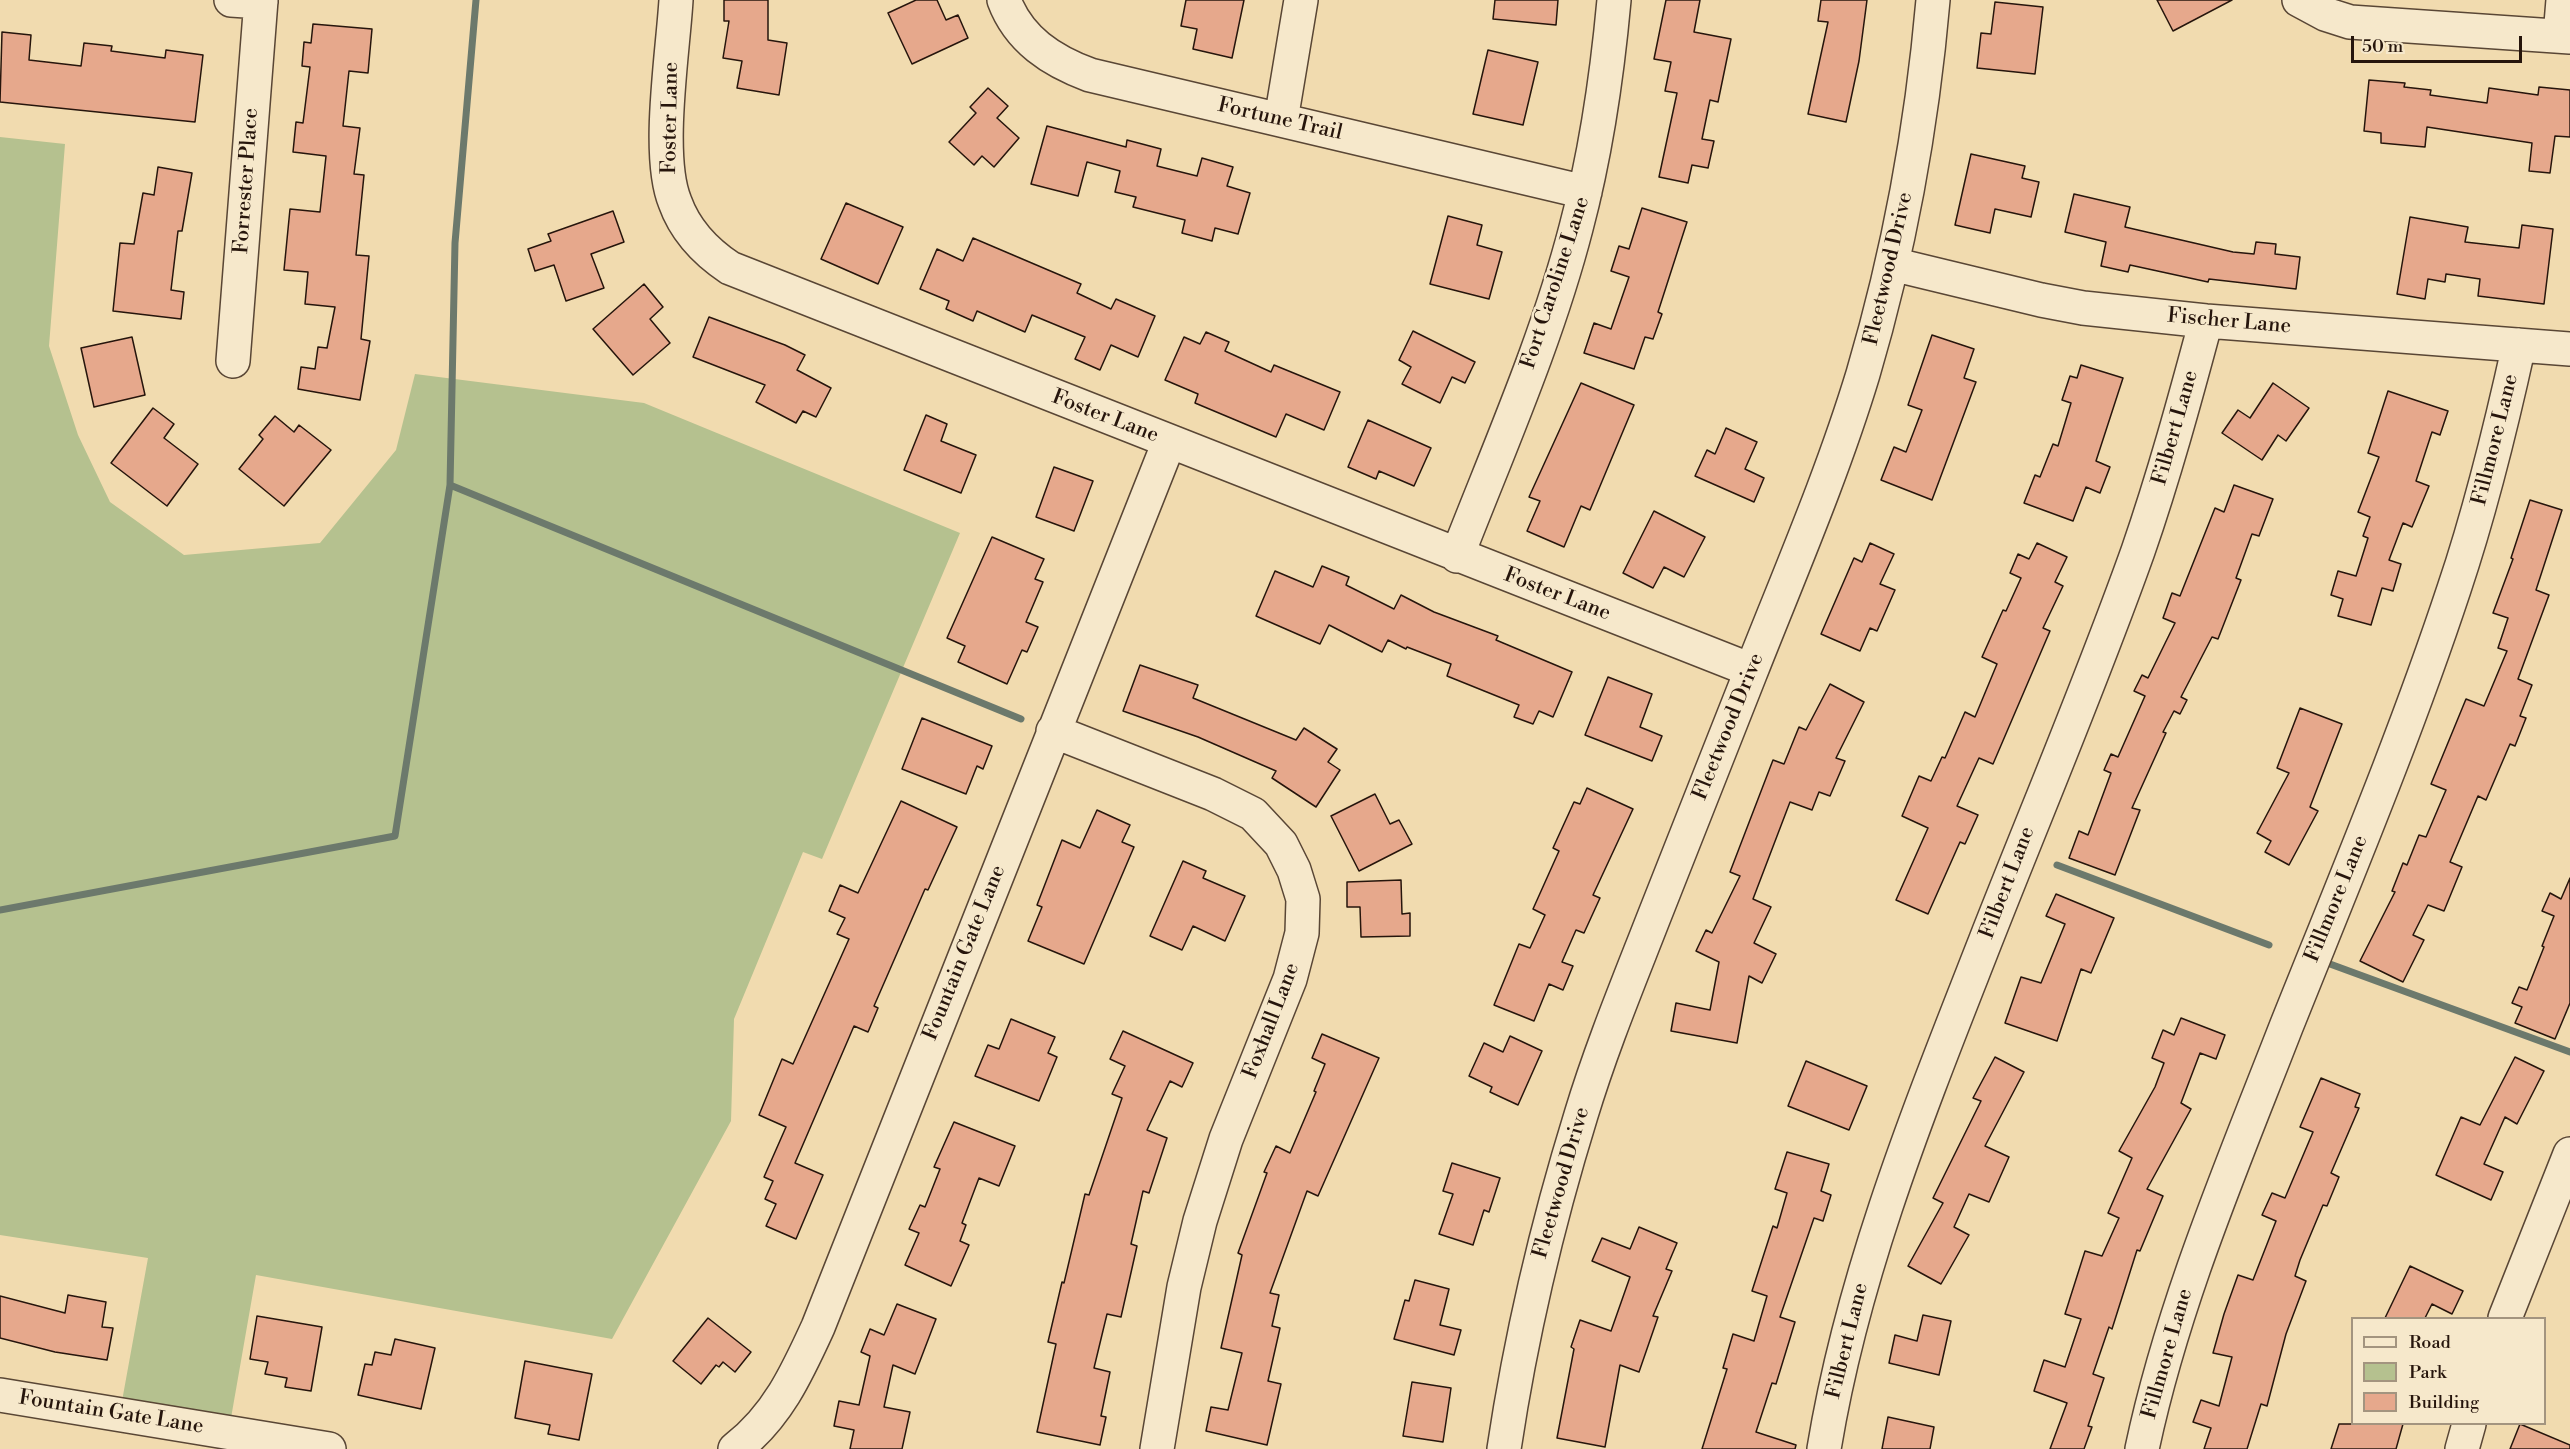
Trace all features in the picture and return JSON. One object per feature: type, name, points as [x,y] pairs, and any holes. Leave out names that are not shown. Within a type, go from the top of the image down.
[{"type":"street","name":"Foster Lane","points":[[676,0],[668,128],[670,186],[680,214],[698,241],[717,259],[757,280],[1751,670]]},
{"type":"street","name":"Fortune Trail","points":[[1004,0],[1012,18],[1035,45],[1060,63],[1075,69],[1118,82],[1585,192]]},
{"type":"street","points":[[1281,120],[1301,0]]},
{"type":"street","name":"Fort Caroline Lane","points":[[1458,556],[1545,328],[1563,274],[1585,192],[1602,105],[1614,0]]},
{"type":"street","name":"Fleetwood Drive","points":[[1504,1449],[1531,1298],[1581,1113],[1618,1011],[1814,514],[1847,423],[1867,358],[1892,264],[1918,133],[1933,0]]},
{"type":"street","points":[[2299,0],[2325,14],[2350,22],[2565,37],[2563,0]]},
{"type":"street","name":"Forrester Place","points":[[233,362],[251,1]]},
{"type":"street","name":"Fischer Lane","points":[[1892,264],[2083,308],[2206,321],[2570,349]]},
{"type":"street","name":"Filbert Lane","points":[[1824,1449],[1847,1337],[1887,1199],[1935,1069],[2125,587],[2164,471],[2206,321]]},
{"type":"street","name":"Fillmore Lane","points":[[2142,1449],[2162,1367],[2196,1259],[2392,758],[2451,597],[2486,483],[2519,345]]},
{"type":"street","name":"Fountain Gate Lane","points":[[746,1446],[795,1377],[818,1326],[1168,442]]},
{"type":"street","name":"Foxhall Lane","points":[[1053,731],[1213,794],[1253,814],[1281,844],[1294,870],[1303,898],[1302,933],[1290,979],[1226,1139],[1200,1221],[1182,1296],[1157,1449]]},
{"type":"street","points":[[2505,1317],[2570,1154]]},
{"type":"street","name":"Fountain Gate Lane","points":[[0,1395],[329,1449]]},
{"type":"street","points":[[2462,1449],[2469,1425]]},
{"type":"green space","points":[[0,137],[65,144],[49,346],[78,435],[110,502],[184,555],[320,543],[396,450],[415,374],[644,403],[960,533],[822,859],[803,852],[734,1019],[731,1121],[612,1339],[256,1275],[231,1418],[122,1401],[148,1258],[0,1235]]},
{"type":"building","points":[[724,0],[768,0],[768,40],[787,43],[779,95],[737,88],[742,61],[723,58],[729,21],[724,21]]},
{"type":"building","points":[[916,0],[937,0],[946,20],[958,15],[968,38],[912,64],[888,13]]},
{"type":"building","points":[[1186,0],[1244,0],[1232,58],[1193,49],[1197,29],[1181,26]]},
{"type":"building","points":[[1495,0],[1558,0],[1556,25],[1493,19]]},
{"type":"building","points":[[1666,0],[1700,0],[1694,32],[1731,39],[1718,102],[1710,100],[1702,139],[1714,141],[1708,168],[1692,165],[1688,183],[1659,177],[1677,93],[1665,91],[1671,62],[1654,59]]},
{"type":"building","points":[[1821,0],[1867,0],[1859,61],[1846,122],[1808,114],[1828,22],[1818,21]]},
{"type":"building","points":[[2157,0],[2232,0],[2173,31]]},
{"type":"building","points":[[1995,2],[2043,7],[2035,74],[1977,68],[1981,33],[1991,34]]},
{"type":"building","points":[[313,24],[372,29],[368,73],[349,71],[343,126],[360,128],[354,174],[364,175],[356,255],[369,256],[361,339],[370,341],[360,400],[298,389],[301,367],[315,369],[318,347],[327,348],[335,307],[305,304],[308,272],[284,270],[290,209],[320,212],[326,156],[293,152],[296,122],[303,123],[310,67],[302,66],[304,42],[311,43]]},
{"type":"building","points":[[2,32],[31,35],[29,60],[81,66],[84,43],[112,46],[111,51],[165,58],[166,50],[203,55],[195,122],[0,102]]},
{"type":"building","points":[[1488,50],[1538,62],[1523,125],[1473,114]]},
{"type":"building","points":[[2369,80],[2405,83],[2404,87],[2431,90],[2430,95],[2487,103],[2489,88],[2538,95],[2539,87],[2570,90],[2570,137],[2555,136],[2550,173],[2529,171],[2532,143],[2427,127],[2425,147],[2381,143],[2381,133],[2364,131]]},
{"type":"building","points":[[988,88],[1008,106],[997,118],[1019,138],[994,167],[982,156],[974,165],[949,142],[976,113],[970,107]]},
{"type":"building","points":[[1047,126],[1126,147],[1127,140],[1161,149],[1157,166],[1197,176],[1202,158],[1233,167],[1227,186],[1250,193],[1238,234],[1215,228],[1212,241],[1182,233],[1185,220],[1133,207],[1136,197],[1115,192],[1120,171],[1087,162],[1078,196],[1031,184]]},
{"type":"building","points":[[1971,154],[2025,166],[2022,178],[2039,182],[2031,217],[1995,209],[1990,233],[1955,225]]},
{"type":"building","points":[[158,167],[192,173],[182,231],[178,231],[171,290],[184,292],[181,319],[113,311],[120,243],[134,244],[143,193],[154,195]]},
{"type":"building","points":[[2074,194],[2130,207],[2125,227],[2233,252],[2254,254],[2256,242],[2276,244],[2275,254],[2300,257],[2296,289],[2209,279],[2208,282],[2130,265],[2128,272],[2101,266],[2106,242],[2065,232]]},
{"type":"building","points":[[846,203],[903,227],[878,284],[821,259]]},
{"type":"building","points":[[1642,208],[1687,222],[1658,312],[1662,314],[1653,339],[1645,337],[1634,369],[1584,353],[1594,323],[1611,329],[1629,277],[1611,271],[1619,246],[1629,249]]},
{"type":"building","points":[[613,211],[624,242],[591,254],[604,288],[566,301],[554,265],[535,271],[528,249],[551,241],[548,234]]},
{"type":"building","points":[[1448,216],[1482,225],[1477,245],[1502,252],[1489,299],[1430,284]]},
{"type":"building","points":[[2410,217],[2468,227],[2465,242],[2519,248],[2522,225],[2553,229],[2544,304],[2478,296],[2480,279],[2446,274],[2445,282],[2428,279],[2425,299],[2397,294]]},
{"type":"building","points":[[973,238],[1081,284],[1077,293],[1111,309],[1116,299],[1155,316],[1138,357],[1111,345],[1100,370],[1075,359],[1085,337],[1032,315],[1025,332],[977,311],[973,321],[946,309],[949,301],[920,289],[937,249],[963,261]]},
{"type":"building","points":[[644,284],[663,307],[650,319],[670,343],[633,375],[593,329]]},
{"type":"building","points":[[709,317],[785,345],[805,355],[797,370],[831,388],[816,417],[803,411],[796,423],[756,402],[765,385],[693,357]]},
{"type":"building","points":[[1413,331],[1475,362],[1465,383],[1452,377],[1440,403],[1402,384],[1411,367],[1399,360]]},
{"type":"building","points":[[1206,332],[1229,342],[1225,351],[1271,372],[1274,365],[1340,392],[1324,430],[1286,414],[1276,437],[1195,403],[1198,394],[1165,380],[1184,337],[1200,344]]},
{"type":"building","points":[[1932,335],[1974,349],[1964,378],[1976,382],[1932,500],[1881,480],[1894,447],[1906,452],[1922,410],[1908,405]]},
{"type":"building","points":[[132,337],[145,395],[94,407],[81,348]]},
{"type":"building","points":[[2081,365],[2123,378],[2096,461],[2110,467],[2100,493],[2086,487],[2073,521],[2024,503],[2035,475],[2040,477],[2053,444],[2058,446],[2071,403],[2062,400],[2070,376],[2077,378]]},
{"type":"building","points":[[1581,383],[1634,405],[1590,510],[1581,506],[1564,547],[1527,531],[1540,501],[1529,497]]},
{"type":"building","points":[[2273,383],[2309,408],[2286,441],[2278,435],[2262,460],[2222,433],[2238,410],[2250,418]]},
{"type":"building","points":[[2388,391],[2448,411],[2440,435],[2432,432],[2416,481],[2429,486],[2412,527],[2403,523],[2389,560],[2401,564],[2393,591],[2382,588],[2371,625],[2338,616],[2343,599],[2331,595],[2338,571],[2356,576],[2368,538],[2363,536],[2370,517],[2358,512],[2379,457],[2368,453]]},
{"type":"building","points":[[153,408],[174,424],[164,438],[198,464],[167,506],[111,463]]},
{"type":"building","points":[[926,415],[947,424],[941,441],[976,455],[961,493],[904,470]]},
{"type":"building","points":[[275,416],[294,432],[299,425],[331,450],[284,506],[239,469],[263,439],[259,435]]},
{"type":"building","points":[[1368,420],[1431,448],[1414,486],[1379,471],[1376,479],[1348,467]]},
{"type":"building","points":[[1726,428],[1757,442],[1745,469],[1764,478],[1754,502],[1695,476],[1707,450],[1715,454]]},
{"type":"building","points":[[1054,467],[1093,481],[1074,531],[1036,517]]},
{"type":"building","points":[[2234,485],[2273,499],[2259,536],[2252,534],[2236,578],[2241,580],[2218,639],[2212,637],[2181,697],[2187,700],[2180,714],[2174,711],[2163,732],[2166,733],[2132,808],[2140,810],[2115,875],[2069,858],[2079,831],[2088,835],[2111,773],[2104,770],[2111,754],[2118,757],[2145,696],[2134,691],[2142,675],[2148,678],[2175,623],[2163,618],[2172,593],[2180,596],[2215,508],[2224,512]]},
{"type":"building","points":[[2530,500],[2562,510],[2536,590],[2549,595],[2518,679],[2532,685],[2520,716],[2526,718],[2515,746],[2510,744],[2486,800],[2478,796],[2450,862],[2462,867],[2444,911],[2428,905],[2413,935],[2424,940],[2403,982],[2360,961],[2395,892],[2392,891],[2403,863],[2407,865],[2419,835],[2426,837],[2446,790],[2431,784],[2466,699],[2484,706],[2507,651],[2498,648],[2508,618],[2493,613],[2513,559],[2511,558]]},
{"type":"building","points":[[1654,511],[1705,537],[1684,577],[1664,567],[1653,588],[1623,573]]},
{"type":"building","points":[[992,537],[1044,559],[1035,579],[1043,582],[1026,622],[1038,627],[1027,652],[1022,650],[1007,684],[958,662],[965,646],[947,638]]},
{"type":"building","points":[[1870,543],[1894,554],[1880,584],[1895,590],[1877,631],[1870,628],[1860,651],[1821,634],[1854,558],[1862,562]]},
{"type":"building","points":[[2037,543],[2067,557],[2055,582],[2063,586],[2043,628],[2050,631],[1993,764],[1979,758],[1957,806],[1978,815],[1965,844],[1960,842],[1928,914],[1896,900],[1928,828],[1902,816],[1919,776],[1931,781],[1942,757],[1945,758],[1965,712],[1975,717],[1997,664],[1982,657],[2003,610],[2006,611],[2021,578],[2010,573],[2018,554],[2029,559]]},
{"type":"building","points":[[1322,566],[1349,577],[1346,585],[1394,609],[1401,595],[1434,612],[1498,636],[1496,640],[1572,672],[1553,717],[1539,711],[1533,724],[1514,717],[1519,705],[1447,676],[1451,664],[1407,647],[1406,649],[1388,640],[1382,652],[1329,625],[1320,644],[1256,616],[1275,571],[1313,587]]},
{"type":"building","points":[[1140,665],[1198,685],[1193,698],[1296,740],[1304,728],[1337,749],[1328,762],[1340,770],[1316,807],[1272,778],[1276,771],[1198,737],[1123,711]]},
{"type":"building","points":[[1608,677],[1652,694],[1640,727],[1662,736],[1652,761],[1585,735]]},
{"type":"building","points":[[1830,684],[1864,702],[1836,758],[1845,761],[1830,796],[1819,792],[1812,810],[1790,802],[1753,899],[1771,907],[1754,943],[1776,954],[1762,983],[1749,976],[1737,1043],[1671,1031],[1676,1003],[1710,1010],[1719,962],[1696,951],[1706,930],[1712,933],[1740,876],[1730,872],[1773,760],[1784,764],[1799,727],[1806,730]]},
{"type":"building","points":[[2300,708],[2342,724],[2310,807],[2318,811],[2289,865],[2265,852],[2271,841],[2257,833],[2289,773],[2277,768]]},
{"type":"building","points":[[922,718],[992,746],[983,769],[977,766],[966,794],[902,769]]},
{"type":"building","points":[[1587,788],[1633,809],[1593,895],[1600,898],[1584,933],[1576,930],[1562,962],[1573,966],[1563,990],[1549,984],[1534,1021],[1494,1005],[1519,944],[1530,948],[1545,915],[1533,909],[1559,851],[1553,848],[1574,802],[1580,804]]},
{"type":"building","points":[[1375,794],[1390,824],[1399,820],[1412,844],[1359,871],[1331,816]]},
{"type":"building","points":[[901,801],[957,827],[928,890],[925,889],[874,1006],[878,1008],[868,1032],[854,1026],[795,1163],[823,1175],[796,1239],[766,1226],[776,1204],[765,1199],[773,1181],[764,1177],[786,1127],[759,1115],[782,1059],[793,1064],[849,939],[837,934],[845,918],[829,911],[840,885],[858,893]]},
{"type":"building","points":[[1097,810],[1130,825],[1122,842],[1134,847],[1084,964],[1028,941],[1042,907],[1037,905],[1062,840],[1080,848]]},
{"type":"building","points":[[1183,861],[1206,871],[1203,878],[1245,896],[1225,941],[1193,926],[1182,950],[1150,936]]},
{"type":"building","points":[[2570,878],[2570,1003],[2555,1039],[2515,1023],[2522,1007],[2512,1003],[2519,987],[2527,990],[2544,947],[2542,946],[2554,916],[2542,911],[2550,893],[2561,899]]},
{"type":"building","points":[[1401,880],[1402,914],[1410,913],[1410,936],[1361,937],[1360,907],[1347,907],[1347,882]]},
{"type":"building","points":[[2056,894],[2114,918],[2091,973],[2081,969],[2057,1041],[2005,1023],[2021,977],[2041,983],[2065,924],[2046,916]]},
{"type":"building","points":[[2181,1018],[2225,1035],[2216,1059],[2200,1053],[2181,1103],[2191,1109],[2147,1189],[2163,1196],[2140,1251],[2137,1250],[2112,1329],[2109,1327],[2093,1374],[2104,1378],[2088,1426],[2092,1427],[2084,1449],[2050,1449],[2067,1403],[2034,1391],[2044,1360],[2065,1367],[2081,1319],[2065,1314],[2085,1251],[2102,1256],[2119,1218],[2108,1213],[2132,1158],[2119,1151],[2155,1087],[2164,1063],[2152,1058],[2163,1030],[2174,1035]]},
{"type":"building","points":[[1011,1019],[1055,1037],[1048,1053],[1057,1057],[1039,1101],[975,1076],[988,1045],[999,1049]]},
{"type":"building","points":[[1123,1031],[1193,1063],[1182,1087],[1170,1081],[1147,1130],[1167,1138],[1149,1193],[1143,1191],[1131,1244],[1137,1246],[1121,1317],[1107,1314],[1094,1368],[1110,1372],[1101,1416],[1106,1417],[1100,1445],[1037,1432],[1056,1344],[1048,1342],[1062,1282],[1064,1283],[1085,1194],[1089,1195],[1122,1098],[1112,1094],[1125,1066],[1110,1059]]},
{"type":"building","points":[[1322,1034],[1379,1058],[1318,1196],[1307,1191],[1270,1293],[1279,1295],[1272,1326],[1280,1328],[1268,1381],[1281,1384],[1267,1445],[1206,1431],[1211,1407],[1228,1410],[1242,1353],[1221,1348],[1242,1255],[1238,1253],[1267,1173],[1264,1172],[1276,1146],[1290,1153],[1316,1092],[1314,1091],[1325,1064],[1312,1058]]},
{"type":"building","points":[[1510,1036],[1542,1051],[1518,1105],[1490,1092],[1492,1087],[1469,1076],[1484,1043],[1503,1052]]},
{"type":"building","points":[[1995,1057],[2024,1072],[1985,1146],[2009,1157],[1989,1202],[1969,1194],[1954,1227],[1969,1235],[1941,1284],[1908,1266],[1943,1203],[1933,1198],[1981,1101],[1973,1098]]},
{"type":"building","points":[[2515,1057],[2544,1071],[2517,1124],[2505,1117],[2484,1164],[2503,1172],[2491,1200],[2436,1175],[2461,1117],[2480,1125]]},
{"type":"building","points":[[1806,1061],[1867,1086],[1849,1130],[1788,1106]]},
{"type":"building","points":[[2321,1078],[2360,1094],[2355,1107],[2359,1108],[2331,1173],[2339,1177],[2327,1206],[2323,1205],[2295,1276],[2306,1281],[2286,1334],[2267,1406],[2261,1404],[2247,1449],[2204,1449],[2211,1428],[2193,1422],[2201,1400],[2219,1406],[2232,1357],[2213,1353],[2224,1314],[2238,1275],[2253,1280],[2276,1221],[2262,1215],[2272,1193],[2285,1198],[2313,1132],[2300,1127]]},
{"type":"building","points":[[954,1122],[1015,1146],[999,1186],[979,1178],[962,1223],[966,1225],[960,1241],[969,1245],[951,1286],[905,1265],[919,1233],[909,1229],[920,1205],[925,1207],[940,1169],[934,1167]]},
{"type":"building","points":[[1787,1152],[1829,1164],[1821,1191],[1831,1195],[1823,1221],[1814,1218],[1780,1317],[1795,1322],[1776,1384],[1772,1383],[1756,1432],[1796,1445],[1795,1449],[1702,1449],[1727,1369],[1723,1368],[1733,1334],[1754,1341],[1767,1296],[1752,1291],[1773,1226],[1777,1228],[1787,1193],[1775,1189]]},
{"type":"building","points":[[1452,1163],[1500,1178],[1489,1212],[1484,1210],[1473,1245],[1439,1234],[1453,1194],[1443,1191]]},
{"type":"building","points":[[1639,1227],[1677,1243],[1666,1269],[1672,1271],[1653,1316],[1658,1317],[1639,1372],[1620,1365],[1605,1447],[1557,1438],[1574,1349],[1571,1347],[1580,1320],[1611,1331],[1630,1277],[1592,1261],[1602,1238],[1630,1249]]},
{"type":"building","points":[[2410,1266],[2463,1291],[2452,1314],[2432,1304],[2426,1317],[2385,1317]]},
{"type":"building","points":[[1415,1280],[1449,1289],[1440,1325],[1461,1330],[1454,1355],[1394,1339],[1405,1300],[1409,1301]]},
{"type":"building","points":[[68,1295],[106,1302],[102,1327],[113,1328],[107,1360],[55,1352],[0,1338],[0,1296],[65,1313]]},
{"type":"building","points":[[897,1304],[936,1319],[915,1374],[893,1365],[884,1407],[910,1412],[902,1449],[850,1449],[854,1430],[834,1426],[839,1401],[859,1405],[870,1356],[861,1352],[870,1329],[884,1335]]},
{"type":"building","points":[[1923,1315],[1951,1321],[1939,1375],[1889,1363],[1895,1335],[1917,1341]]},
{"type":"building","points":[[257,1316],[322,1327],[311,1391],[285,1387],[287,1378],[265,1374],[268,1362],[250,1359]]},
{"type":"building","points":[[708,1318],[751,1352],[735,1372],[723,1362],[719,1367],[716,1365],[701,1384],[673,1361]]},
{"type":"building","points":[[395,1339],[435,1348],[421,1409],[358,1395],[365,1364],[372,1365],[375,1352],[391,1355]]},
{"type":"building","points":[[525,1361],[592,1374],[579,1440],[548,1434],[550,1425],[515,1418]]},
{"type":"building","points":[[1412,1382],[1451,1388],[1443,1442],[1403,1436]]},
{"type":"building","points":[[1888,1417],[1934,1427],[1930,1449],[1882,1449]]},
{"type":"building","points":[[2339,1424],[2403,1425],[2396,1449],[2331,1449]]},
{"type":"building","points":[[2520,1425],[2570,1445],[2570,1449],[2510,1449]]},
{"type":"waterway","points":[[0,910],[395,836],[450,485],[455,243],[476,0]]},
{"type":"waterway","points":[[450,485],[1021,719]]},
{"type":"waterway","points":[[2057,865],[2269,945]]},
{"type":"waterway","points":[[2330,964],[2570,1052]]}]
